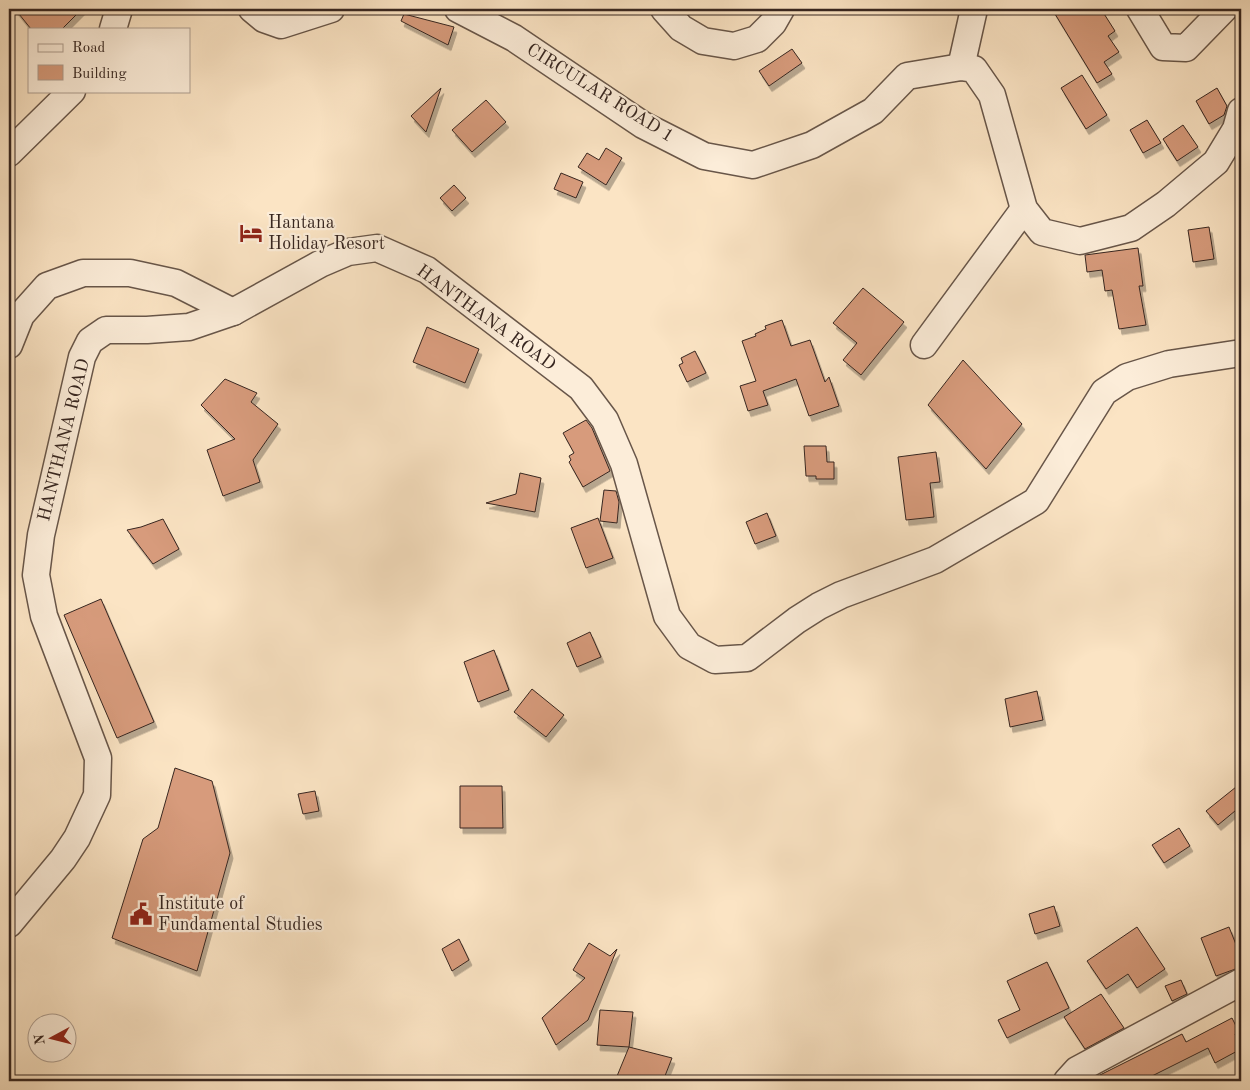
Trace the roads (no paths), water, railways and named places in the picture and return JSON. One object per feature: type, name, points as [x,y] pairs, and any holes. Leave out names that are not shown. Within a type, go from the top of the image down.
[{"type":"street","points":[[112,28],[119,9]]},
{"type":"street","points":[[252,9],[264,19],[281,24],[331,9]]},
{"type":"street","name":"CIRCULAR ROAD 1","points":[[458,9],[514,38],[643,125],[704,156],[753,165],[812,145],[873,111],[907,76],[961,67]]},
{"type":"street","points":[[664,9],[681,28],[703,41],[734,46],[757,38],[773,23],[781,9]]},
{"type":"street","points":[[974,9],[961,67],[974,69],[992,95],[1024,209],[1042,232],[1080,241],[1131,228],[1166,204],[1216,162],[1236,129],[1241,111]]},
{"type":"street","points":[[1140,9],[1163,47],[1186,48],[1224,9]]},
{"type":"street","points":[[9,153],[71,92]]},
{"type":"street","points":[[924,345],[1024,209]]},
{"type":"street","name":"HANTHANA ROAD","points":[[9,924],[77,838],[97,795],[98,758],[44,616],[36,575],[41,535],[82,357],[90,341],[106,330],[189,327],[233,312],[320,264],[348,252],[377,248],[427,270],[581,388],[586,394],[605,420],[624,464],[667,616],[689,646],[715,660],[747,658],[797,620],[819,606],[841,595],[935,560],[1036,501],[1104,392],[1127,377],[1169,364],[1241,354]]},
{"type":"street","points":[[9,345],[22,315],[47,286],[83,273],[130,273],[176,283],[233,312]]},
{"type":"street","points":[[1067,1081],[1077,1070],[1241,982]]},
{"type":"waterway","points":[[1231,1081],[1241,1075]]},
{"type":"place","name":"Hantana Holiday Resort","points":[[251,233]]},
{"type":"place","name":"Institute of Fundamental Studies","points":[[141,914]]}]
